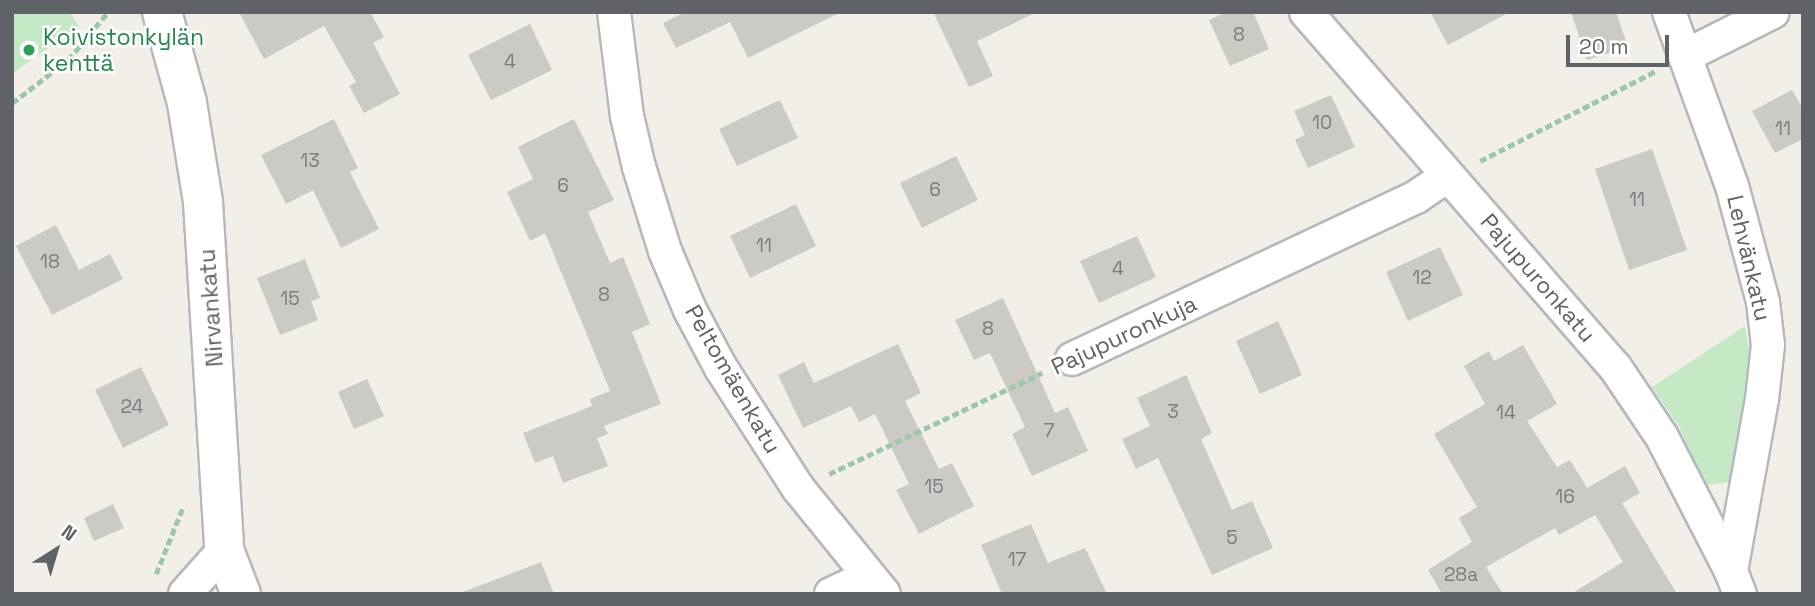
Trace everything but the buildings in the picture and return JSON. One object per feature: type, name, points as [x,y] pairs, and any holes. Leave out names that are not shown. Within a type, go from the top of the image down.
[{"type":"street","name":"Nirvankatu","points":[[162,12],[187,103],[203,202],[224,550],[241,594]]},
{"type":"street","name":"Peltomäenkatu","points":[[614,12],[627,116],[665,251],[705,341],[798,488],[876,586]]},
{"type":"street","name":"Pajupuronkatu","points":[[1307,12],[1447,176],[1569,311],[1637,395],[1735,582]]},
{"type":"street","name":"Lehvänkatu","points":[[1669,12],[1732,186],[1763,302],[1768,345],[1735,582]]},
{"type":"street","points":[[1685,56],[1773,12]]},
{"type":"street","name":"Pajupuronkuja","points":[[1072,359],[1416,197],[1447,176]]},
{"type":"street","points":[[185,594],[224,550]]},
{"type":"street","points":[[831,594],[876,586]]},
{"type":"path","points":[[12,103],[68,60],[108,12]]},
{"type":"path","points":[[1447,176],[1685,56]]},
{"type":"path","name":"Pajupuronkuja","points":[[798,488],[1072,359]]},
{"type":"green space","name":"Koivistonkylän kenttä","points":[[12,12],[69,12],[79,26],[12,74]]},
{"type":"green space","points":[[1745,326],[1751,361],[1736,481],[1705,485],[1679,426],[1652,387]]},
{"type":"place","name":"Koivistonkylän kenttä","points":[[29,50]]}]
